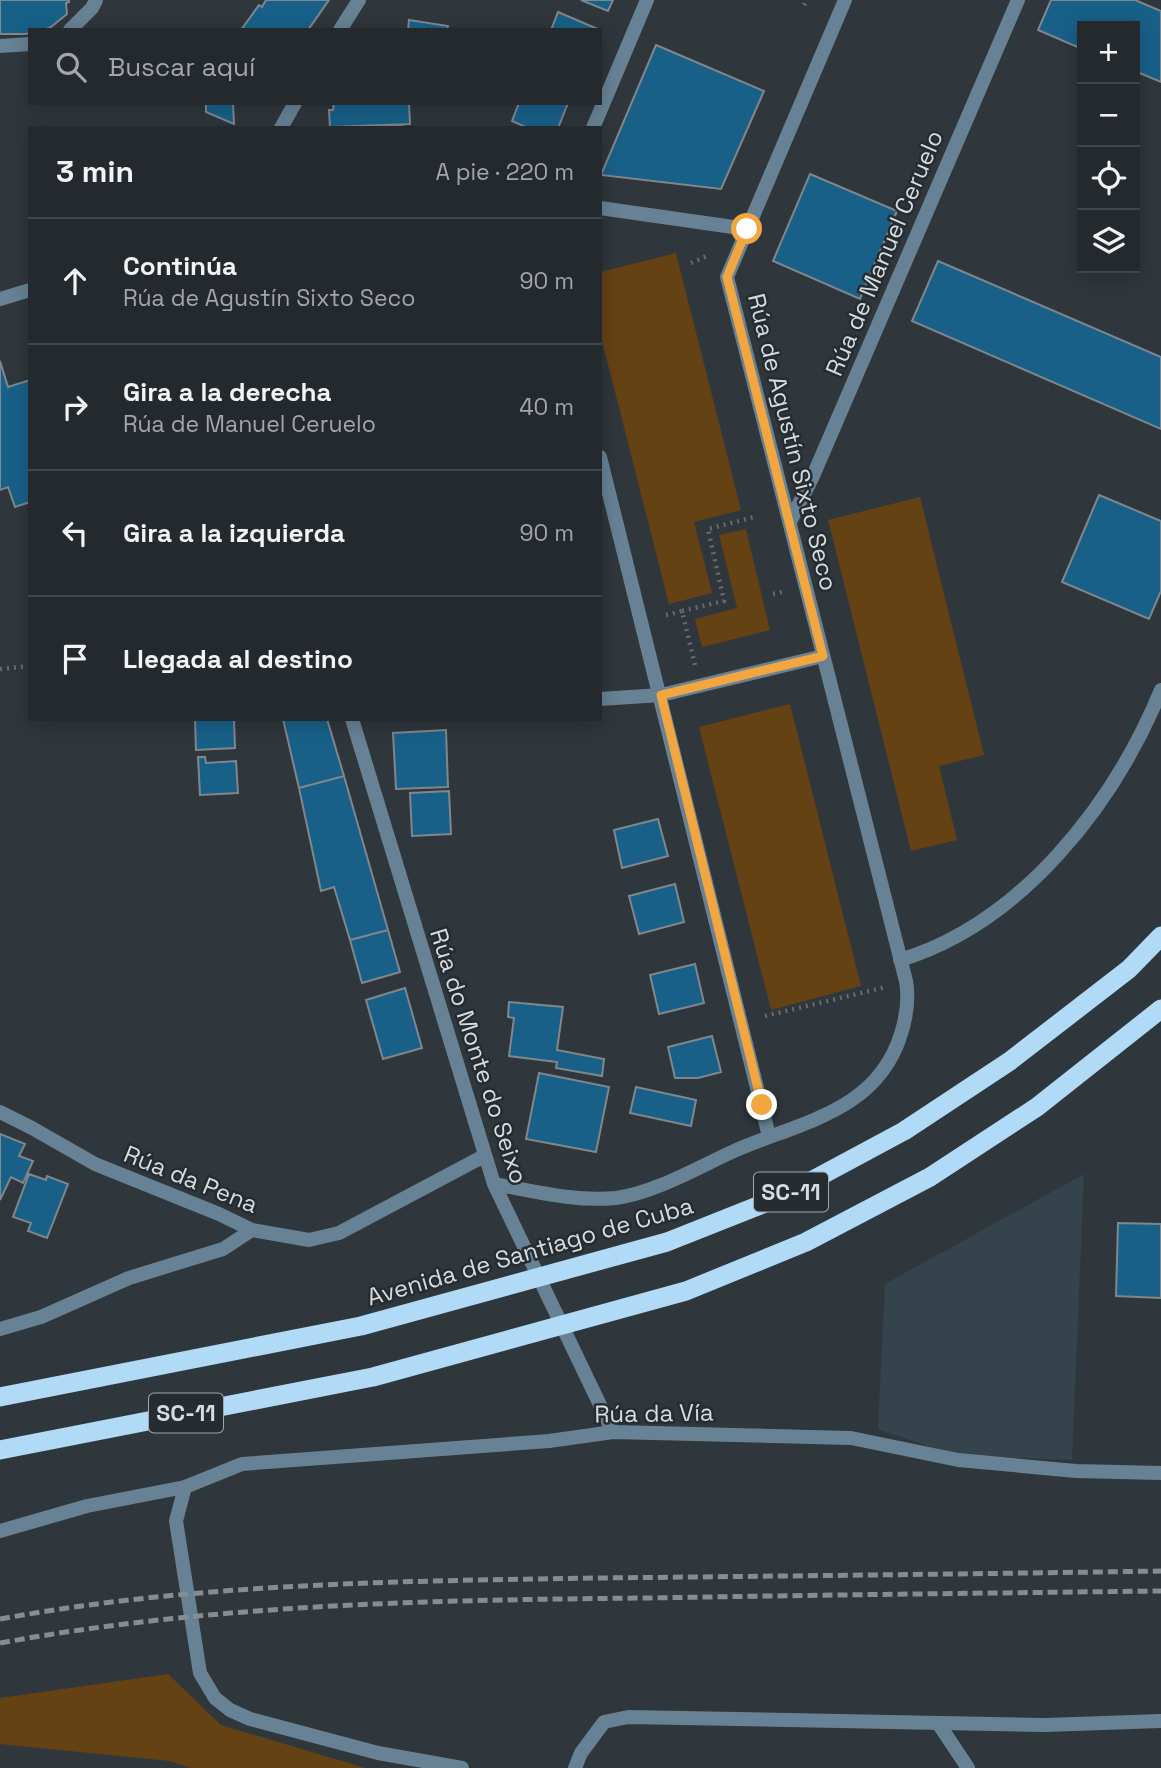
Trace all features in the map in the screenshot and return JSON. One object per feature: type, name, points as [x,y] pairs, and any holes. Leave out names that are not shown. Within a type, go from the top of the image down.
[{"type":"highway","name":"Avenida de Santiago de Cuba","points":[[0,1397],[361,1326],[667,1242],[783,1196],[904,1131],[1010,1060],[1129,969],[1161,936]]},
{"type":"highway","name":"SC-11","points":[[0,1451],[373,1377],[686,1291],[806,1242],[930,1177],[1037,1107],[1161,1009]]},
{"type":"street","points":[[72,28],[92,8],[96,0]]},
{"type":"street","points":[[341,28],[359,0]]},
{"type":"street","points":[[594,126],[647,0]]},
{"type":"street","name":"Rúa de Agustín Sixto Seco","points":[[769,1136],[822,1117],[872,1085],[884,1072],[897,1047],[904,1027],[908,992],[727,277],[845,0]]},
{"type":"street","name":"Rúa de Manuel Ceruelo","points":[[790,522],[813,476],[1018,0]]},
{"type":"street","points":[[0,46],[28,44]]},
{"type":"street","points":[[282,126],[294,105]]},
{"type":"street","points":[[602,208],[747,229]]},
{"type":"street","points":[[0,299],[28,291]]},
{"type":"street","points":[[494,1184],[568,1196],[615,1198],[657,1186],[769,1136],[602,465]]},
{"type":"street","points":[[602,699],[661,695],[823,656]]},
{"type":"street","points":[[900,960],[928,951],[972,928],[1043,869],[1103,799],[1147,723],[1161,690]]},
{"type":"street","name":"Rúa do Monte do Seixo","points":[[353,721],[494,1184],[613,1432]]},
{"type":"street","name":"Rúa da Pena","points":[[0,1112],[94,1164],[252,1230],[309,1240],[339,1233],[484,1156]]},
{"type":"street","points":[[0,1329],[40,1317],[129,1278],[223,1249],[252,1230]]},
{"type":"street","name":"Rúa da Vía","points":[[0,1531],[87,1506],[185,1487],[242,1464],[549,1441],[613,1432],[851,1438],[958,1460],[1076,1471],[1161,1473]]},
{"type":"street","points":[[185,1487],[176,1521],[200,1673],[215,1698],[230,1710],[250,1719],[379,1753],[462,1768]]},
{"type":"street","points":[[575,1768],[581,1753],[604,1722],[628,1717],[1045,1725],[1161,1721]]},
{"type":"street","points":[[938,1723],[968,1768]]},
{"type":"path","points":[[691,263],[707,256]]},
{"type":"path","points":[[666,615],[724,600],[708,530],[754,517]]},
{"type":"path","points":[[682,611],[694,658]]},
{"type":"path","points":[[0,669],[28,666]]},
{"type":"path","points":[[765,1016],[874,990]]},
{"type":"shaded area","points":[[676,253],[741,510],[694,522],[712,593],[669,604],[602,341],[602,272]]},
{"type":"shaded area","points":[[920,497],[984,755],[939,766],[957,840],[911,851],[828,520]]},
{"type":"shaded area","points":[[746,529],[770,630],[702,647],[695,619],[737,608],[719,535]]},
{"type":"shaded area","points":[[790,704],[861,986],[771,1010],[699,727]]},
{"type":"shaded area","points":[[1084,1174],[1072,1460],[954,1455],[878,1429],[885,1284]]},
{"type":"shaded area","points":[[168,1674],[221,1725],[365,1768],[190,1768],[170,1761],[0,1744],[0,1698]]},
{"type":"building","points":[[0,0],[69,0],[66,3],[67,14],[51,27],[28,28],[26,34],[0,34]]},
{"type":"building","points":[[266,0],[329,0],[309,28],[242,28],[259,5],[262,7]]},
{"type":"building","points":[[581,0],[613,0],[608,11]]},
{"type":"building","points":[[1051,0],[1135,0],[1161,11],[1161,82],[1140,73],[1140,21],[1077,21],[1077,47],[1038,30]]},
{"type":"building","points":[[558,12],[595,28],[552,28]]},
{"type":"building","points":[[409,20],[448,26],[448,28],[408,28]]},
{"type":"building","points":[[656,45],[764,91],[721,189],[602,175]]},
{"type":"building","points":[[206,105],[233,105],[234,124],[206,112]]},
{"type":"building","points":[[334,105],[409,105],[410,124],[330,126],[329,110],[333,110]]},
{"type":"building","points":[[518,105],[567,105],[559,126],[523,126],[512,121]]},
{"type":"building","points":[[810,174],[897,211],[860,299],[773,261]]},
{"type":"building","points":[[938,261],[1161,357],[1161,429],[912,321]]},
{"type":"building","points":[[0,361],[8,387],[28,381],[28,503],[15,507],[8,487],[0,490]]},
{"type":"building","points":[[1099,495],[1161,521],[1161,591],[1149,619],[1062,582]]},
{"type":"building","points":[[195,721],[234,721],[235,748],[196,750]]},
{"type":"building","points":[[283,721],[328,721],[344,776],[299,788]]},
{"type":"building","points":[[446,730],[448,787],[396,789],[393,733]]},
{"type":"building","points":[[198,757],[205,757],[206,763],[236,761],[238,793],[200,795]]},
{"type":"building","points":[[344,776],[388,930],[350,940],[334,887],[321,891],[299,788]]},
{"type":"building","points":[[449,791],[451,834],[412,836],[410,793]]},
{"type":"building","points":[[658,819],[668,856],[622,868],[614,830]]},
{"type":"building","points":[[675,884],[684,922],[639,934],[629,896]]},
{"type":"building","points":[[388,930],[400,972],[362,983],[350,940]]},
{"type":"building","points":[[695,964],[704,1003],[659,1014],[650,975]]},
{"type":"building","points":[[405,988],[422,1048],[383,1059],[366,1000]]},
{"type":"building","points":[[509,1002],[563,1007],[557,1050],[604,1059],[602,1076],[556,1068],[557,1062],[509,1056],[514,1018],[508,1017]]},
{"type":"building","points":[[712,1036],[721,1072],[698,1078],[675,1078],[668,1047]]},
{"type":"building","points":[[539,1073],[609,1087],[596,1152],[526,1139]]},
{"type":"building","points":[[636,1087],[696,1100],[691,1126],[630,1113]]},
{"type":"building","points":[[0,1134],[25,1144],[19,1156],[33,1161],[23,1183],[11,1177],[0,1200]]},
{"type":"building","points":[[29,1174],[46,1180],[47,1176],[68,1184],[47,1238],[28,1231],[31,1223],[13,1217]]},
{"type":"building","points":[[1118,1223],[1161,1224],[1161,1298],[1116,1296]]},
{"type":"railway","points":[[0,1619],[149,1598],[299,1586],[600,1578],[1161,1571]]},
{"type":"railway","points":[[0,1643],[161,1620],[242,1612],[403,1603],[1161,1591]]},
{"type":"route","points":[[747,229],[727,277],[823,656],[661,695],[762,1105]]}]
